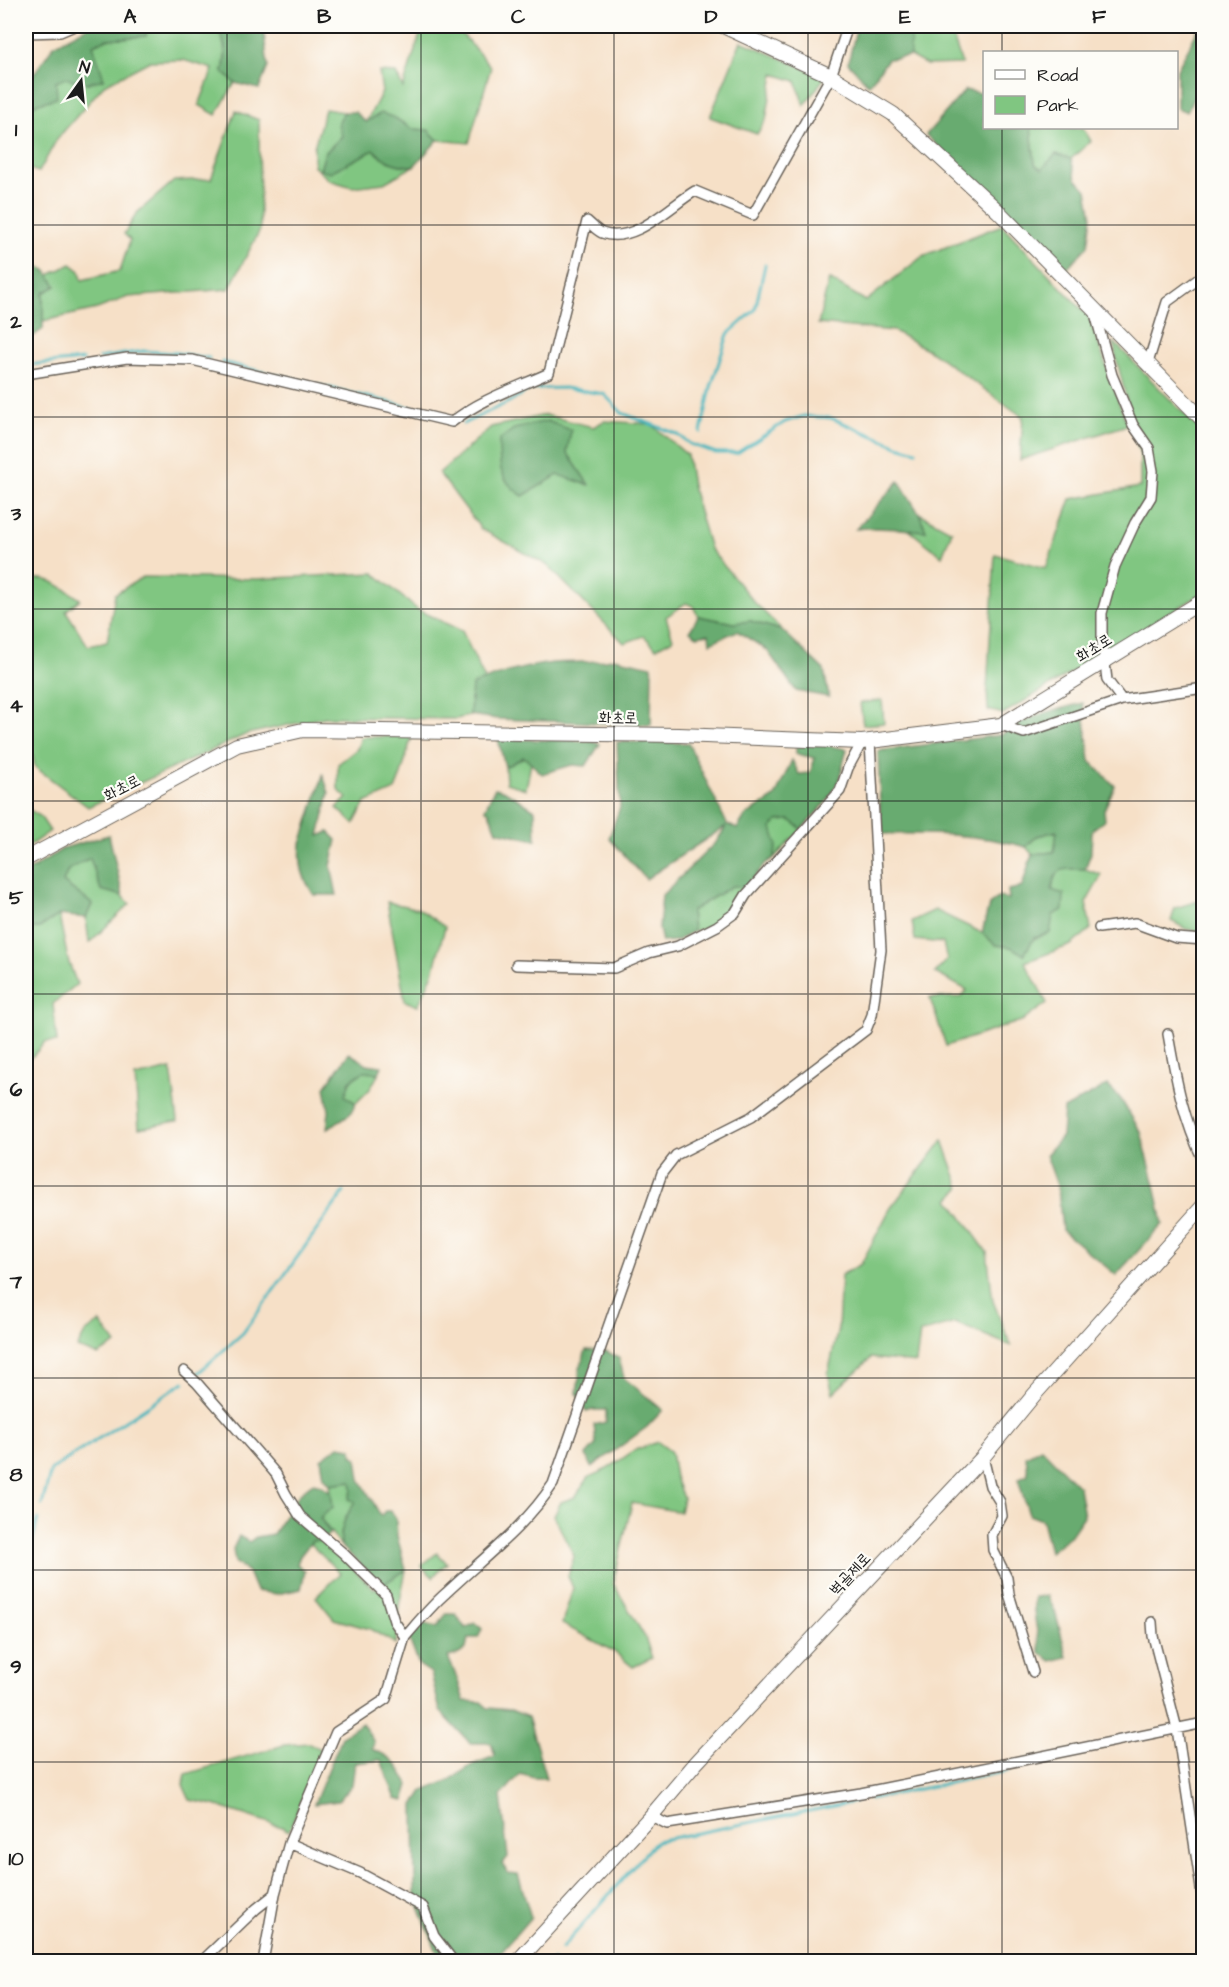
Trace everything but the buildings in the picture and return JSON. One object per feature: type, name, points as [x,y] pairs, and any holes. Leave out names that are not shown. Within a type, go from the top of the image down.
[{"type":"street","points":[[26,33],[60,32],[74,26]]},
{"type":"street","points":[[723,26],[831,75],[893,114],[998,211],[1203,421]]},
{"type":"street","points":[[26,374],[127,358],[192,360],[452,422],[466,411],[501,393],[549,373],[587,221],[601,232],[615,236],[647,226],[695,191],[753,215],[831,75],[848,26]]},
{"type":"street","points":[[1147,366],[1167,302],[1203,275]]},
{"type":"street","points":[[1093,309],[1112,375],[1133,425],[1149,448],[1153,471],[1151,498],[1135,523],[1114,566],[1102,613],[1107,681],[1122,700]]},
{"type":"street","name":"화초로","points":[[26,859],[237,745],[303,730],[679,735],[866,742],[1001,725],[1203,600]]},
{"type":"street","points":[[1001,725],[1024,733],[1122,700],[1203,688]]},
{"type":"street","points":[[516,965],[614,968],[649,953],[678,946],[717,926],[735,913],[746,895],[840,791],[848,768],[866,742]]},
{"type":"street","points":[[263,1962],[275,1894],[289,1843],[336,1732],[386,1699],[405,1637],[443,1595],[511,1534],[553,1484],[662,1173],[676,1155],[752,1117],[866,1030],[872,1015],[881,950],[866,742]]},
{"type":"street","points":[[1099,928],[1134,923],[1176,939],[1203,940]]},
{"type":"street","points":[[1168,1034],[1178,1092],[1203,1162]]},
{"type":"street","name":"벽골제로","points":[[518,1962],[696,1763],[983,1457],[1034,1395],[1203,1206]]},
{"type":"street","points":[[184,1371],[276,1474],[300,1516],[343,1553],[386,1595],[394,1621],[405,1637]]},
{"type":"street","points":[[983,1457],[990,1486],[1000,1502],[1002,1516],[992,1535],[993,1550],[1007,1578],[1009,1594],[1034,1672]]},
{"type":"street","points":[[1152,1622],[1153,1636],[1177,1729],[1203,1908]]},
{"type":"street","points":[[651,1816],[667,1824],[861,1793],[1203,1723]]},
{"type":"street","points":[[289,1843],[360,1873],[423,1907],[434,1936],[454,1962]]},
{"type":"street","points":[[201,1962],[256,1909],[275,1894]]},
{"type":"green space","points":[[89,26],[146,26],[146,36],[107,39],[93,45],[104,79],[88,83],[65,78],[56,82],[57,98],[32,105],[29,81],[54,45]]},
{"type":"green space","points":[[146,26],[200,26],[220,33],[225,52],[223,72],[235,83],[216,115],[199,105],[213,69],[183,60],[150,61],[104,85],[57,139],[39,172],[26,168],[26,102],[31,97],[32,105],[56,82],[65,78],[88,83],[93,45],[107,39],[146,36]]},
{"type":"green space","points":[[200,26],[263,26],[268,67],[259,89],[235,83],[223,72],[225,52],[220,33]]},
{"type":"green space","points":[[433,26],[455,26],[491,67],[469,143],[438,140],[428,130],[412,129],[395,118],[366,122],[382,92],[379,72],[396,73],[403,88],[421,31]]},
{"type":"green space","points":[[857,26],[911,26],[910,56],[888,59],[869,85],[848,63]]},
{"type":"green space","points":[[911,26],[958,26],[954,40],[962,64],[926,65],[910,56]]},
{"type":"green space","points":[[1200,26],[1203,26],[1203,81],[1187,112],[1178,108],[1178,68]]},
{"type":"green space","points":[[741,41],[825,77],[804,106],[796,81],[774,74],[766,120],[757,134],[710,117]]},
{"type":"green space","points":[[965,90],[983,94],[983,129],[1031,129],[1035,164],[1042,169],[1056,154],[1071,159],[1076,179],[1087,190],[1092,217],[1088,246],[1066,269],[926,135]]},
{"type":"green space","points":[[325,109],[344,112],[338,124],[342,136],[325,153],[320,170],[330,172],[374,150],[392,162],[414,166],[384,183],[352,187],[329,180],[314,166],[314,147]]},
{"type":"green space","points":[[236,111],[259,120],[260,230],[229,289],[128,297],[97,309],[43,321],[43,293],[56,286],[49,275],[71,264],[80,271],[82,280],[120,271],[130,240],[124,234],[137,213],[174,181],[211,179]]},
{"type":"green space","points":[[344,112],[355,112],[366,122],[381,113],[395,118],[412,129],[428,130],[438,140],[414,166],[392,162],[374,150],[330,172],[320,170],[325,153],[342,136],[338,124]]},
{"type":"green space","points":[[1031,129],[1084,129],[1091,141],[1071,159],[1056,154],[1043,170],[1035,164]]},
{"type":"green space","points":[[1002,225],[1089,317],[1127,425],[1020,460],[1023,417],[932,352],[894,331],[818,324],[829,279],[866,301],[923,256]]},
{"type":"green space","points":[[26,261],[46,270],[56,286],[43,293],[43,329],[32,337],[26,337]]},
{"type":"green space","points":[[1114,342],[1203,433],[1203,593],[1003,714],[988,710],[987,690],[995,554],[1046,568],[1071,499],[1140,487],[1140,455]]},
{"type":"green space","points":[[545,415],[593,427],[604,421],[651,424],[687,455],[693,491],[710,549],[755,603],[783,631],[751,621],[734,623],[698,616],[693,606],[686,603],[666,617],[673,639],[656,648],[644,636],[624,643],[547,565],[481,529],[439,473],[491,427]]},
{"type":"green space","points":[[547,421],[571,430],[567,452],[589,485],[558,475],[523,496],[509,485],[502,473],[499,440],[514,429]]},
{"type":"green space","points":[[899,481],[919,513],[926,531],[856,529]]},
{"type":"green space","points":[[919,513],[952,531],[942,556],[909,530],[926,530]]},
{"type":"green space","points":[[374,573],[418,610],[462,631],[485,680],[472,686],[470,715],[457,719],[325,717],[247,734],[88,807],[35,767],[29,739],[26,739],[26,667],[32,655],[33,646],[25,621],[26,581],[48,580],[80,599],[66,611],[88,646],[107,642],[115,594],[143,577],[256,579]]},
{"type":"green space","points":[[698,616],[734,623],[751,621],[783,631],[824,670],[829,697],[796,691],[767,650],[737,631],[710,643],[709,634],[697,636],[690,631]]},
{"type":"green space","points":[[614,658],[652,666],[651,725],[497,719],[470,715],[472,685],[482,681],[532,666]]},
{"type":"green space","points":[[882,700],[884,723],[863,725],[860,703]]},
{"type":"green space","points":[[1083,703],[1090,761],[1115,786],[1104,810],[1105,820],[1092,830],[1091,853],[1085,869],[1061,870],[1055,877],[1052,890],[1064,894],[1063,910],[1053,915],[1050,933],[1034,938],[1024,955],[1011,947],[996,945],[982,933],[989,905],[999,897],[1009,899],[1008,890],[1022,887],[1032,854],[1054,852],[1057,831],[1037,836],[1026,847],[991,839],[954,835],[881,834],[878,751],[1001,735],[1021,722],[1044,713]]},
{"type":"green space","points":[[412,736],[395,790],[365,803],[354,824],[337,808],[347,798],[338,790],[338,764],[357,749],[361,737]]},
{"type":"green space","points":[[498,739],[588,741],[600,744],[586,766],[572,765],[542,774],[524,757],[505,767]]},
{"type":"green space","points":[[617,742],[688,743],[727,824],[737,829],[745,816],[775,797],[792,760],[799,774],[810,773],[815,758],[796,754],[796,745],[823,745],[847,749],[839,780],[828,800],[802,829],[790,820],[777,821],[772,828],[777,845],[774,858],[766,863],[746,887],[732,886],[691,911],[693,931],[677,941],[662,942],[659,929],[662,895],[717,841],[726,826],[646,879],[609,838],[620,807]]},
{"type":"green space","points":[[524,757],[531,763],[526,789],[506,783],[505,767]]},
{"type":"green space","points":[[323,775],[329,793],[319,836],[329,832],[337,840],[331,866],[337,895],[314,895],[304,877],[300,859],[301,844]]},
{"type":"green space","points":[[495,788],[505,791],[535,810],[536,840],[497,831],[489,812],[485,809]]},
{"type":"green space","points":[[26,808],[40,816],[50,831],[26,848]]},
{"type":"green space","points":[[790,820],[802,829],[774,858],[772,828],[777,821]]},
{"type":"green space","points":[[1057,831],[1055,852],[1032,854],[1026,847],[1037,836]]},
{"type":"green space","points":[[109,835],[123,896],[101,890],[90,858],[68,870],[63,882],[92,904],[86,918],[59,915],[39,928],[26,928],[26,873],[64,848]]},
{"type":"green space","points":[[90,857],[101,890],[123,896],[130,904],[89,943],[86,918],[92,904],[63,882],[68,870]]},
{"type":"green space","points":[[1067,868],[1085,869],[1102,875],[1086,903],[1091,929],[1071,945],[1025,962],[1047,1003],[1024,1020],[946,1046],[930,998],[961,997],[967,990],[935,973],[947,960],[943,943],[915,940],[912,921],[935,910],[982,933],[996,945],[1011,947],[1050,933],[1053,879],[1059,871]]},
{"type":"green space","points":[[732,886],[746,887],[736,902],[717,922],[702,930],[693,931],[691,911]]},
{"type":"green space","points":[[1198,901],[1203,903],[1203,932],[1186,929],[1171,921],[1175,908]]},
{"type":"green space","points":[[387,902],[419,909],[445,927],[433,973],[418,1006],[405,1001]]},
{"type":"green space","points":[[59,915],[68,960],[77,984],[53,1004],[57,1042],[45,1042],[26,1061],[26,928],[39,928]]},
{"type":"green space","points":[[349,1053],[367,1064],[382,1066],[379,1073],[363,1072],[350,1081],[345,1096],[356,1103],[350,1114],[327,1129],[329,1111],[325,1087]]},
{"type":"green space","points":[[171,1069],[178,1121],[139,1128],[135,1077]]},
{"type":"green space","points":[[363,1072],[379,1073],[370,1089],[356,1103],[344,1096],[350,1081]]},
{"type":"green space","points":[[1107,1085],[1120,1098],[1141,1132],[1163,1224],[1116,1275],[1062,1230],[1058,1188],[1046,1155],[1062,1136],[1064,1109]]},
{"type":"green space","points":[[943,1140],[960,1188],[949,1199],[987,1252],[993,1301],[1011,1346],[955,1323],[920,1333],[916,1363],[871,1358],[833,1393],[828,1374],[838,1329],[841,1275],[861,1264],[890,1209]]},
{"type":"green space","points":[[100,1322],[116,1344],[98,1355],[77,1348],[85,1333]]},
{"type":"green space","points":[[586,1350],[606,1351],[619,1358],[624,1378],[663,1410],[647,1427],[592,1467],[586,1455],[596,1444],[594,1425],[606,1422],[606,1410],[586,1412],[577,1393],[580,1368]]},
{"type":"green space","points":[[658,1442],[671,1452],[675,1477],[683,1498],[680,1512],[632,1503],[613,1583],[645,1637],[652,1658],[633,1667],[613,1651],[562,1624],[573,1588],[568,1576],[574,1556],[554,1516],[561,1502],[575,1497],[589,1477],[607,1469],[635,1450]]},
{"type":"green space","points":[[339,1446],[351,1448],[353,1456],[357,1458],[360,1479],[381,1516],[385,1511],[391,1511],[396,1519],[397,1536],[406,1570],[382,1585],[341,1546],[344,1522],[355,1502],[349,1499],[352,1490],[351,1481],[330,1484],[324,1477],[321,1459]]},
{"type":"green space","points":[[1041,1448],[1079,1487],[1084,1516],[1071,1535],[1050,1552],[1042,1520],[1029,1515],[1018,1479],[1028,1474],[1026,1456]]},
{"type":"green space","points":[[351,1481],[355,1502],[344,1523],[341,1546],[320,1518],[333,1507],[330,1484]]},
{"type":"green space","points":[[313,1483],[331,1492],[333,1507],[320,1518],[330,1533],[323,1540],[312,1541],[300,1556],[297,1564],[305,1571],[301,1589],[277,1594],[256,1591],[248,1572],[235,1562],[233,1549],[239,1536],[249,1542],[256,1537],[273,1534],[300,1493]]},
{"type":"green space","points":[[323,1540],[374,1589],[406,1570],[399,1606],[396,1644],[370,1629],[334,1619],[316,1597],[340,1573],[310,1544],[312,1541]]},
{"type":"green space","points":[[437,1553],[447,1563],[433,1577],[421,1566]]},
{"type":"green space","points":[[1047,1596],[1055,1611],[1067,1657],[1051,1661],[1040,1653],[1034,1611],[1034,1597]]},
{"type":"green space","points":[[446,1614],[456,1614],[465,1628],[476,1623],[482,1629],[478,1638],[468,1638],[466,1649],[448,1657],[464,1701],[481,1702],[488,1708],[511,1710],[528,1717],[546,1778],[534,1778],[520,1774],[501,1796],[508,1857],[502,1864],[508,1873],[518,1874],[531,1917],[493,1961],[439,1961],[415,1897],[414,1805],[423,1791],[448,1781],[472,1765],[495,1756],[491,1743],[470,1743],[440,1711],[431,1673],[419,1665],[409,1639],[422,1623],[437,1627]]},
{"type":"green space","points":[[362,1723],[374,1742],[372,1749],[395,1763],[409,1785],[404,1801],[396,1799],[381,1760],[355,1763],[352,1785],[338,1801],[314,1804],[342,1737]]},
{"type":"green space","points":[[309,1743],[321,1749],[289,1831],[214,1805],[190,1800],[183,1785],[186,1774],[284,1745]]},
{"type":"waterway","points":[[701,432],[711,387],[728,334],[755,310],[765,265]]},
{"type":"waterway","points":[[99,358],[143,351],[209,358]]},
{"type":"waterway","points":[[26,365],[83,360]]},
{"type":"waterway","points":[[222,362],[447,416]]},
{"type":"waterway","points":[[463,424],[511,401],[530,389],[565,388],[604,394],[622,413],[677,434],[690,444],[716,453],[737,453],[785,422],[804,416],[831,418],[898,446],[916,451]]},
{"type":"waterway","points":[[198,1373],[243,1333],[344,1192]]},
{"type":"waterway","points":[[42,1505],[51,1470],[184,1382]]},
{"type":"waterway","points":[[26,1567],[38,1519]]},
{"type":"waterway","points":[[870,1799],[1008,1771]]},
{"type":"waterway","points":[[562,1948],[656,1841],[855,1802]]}]
